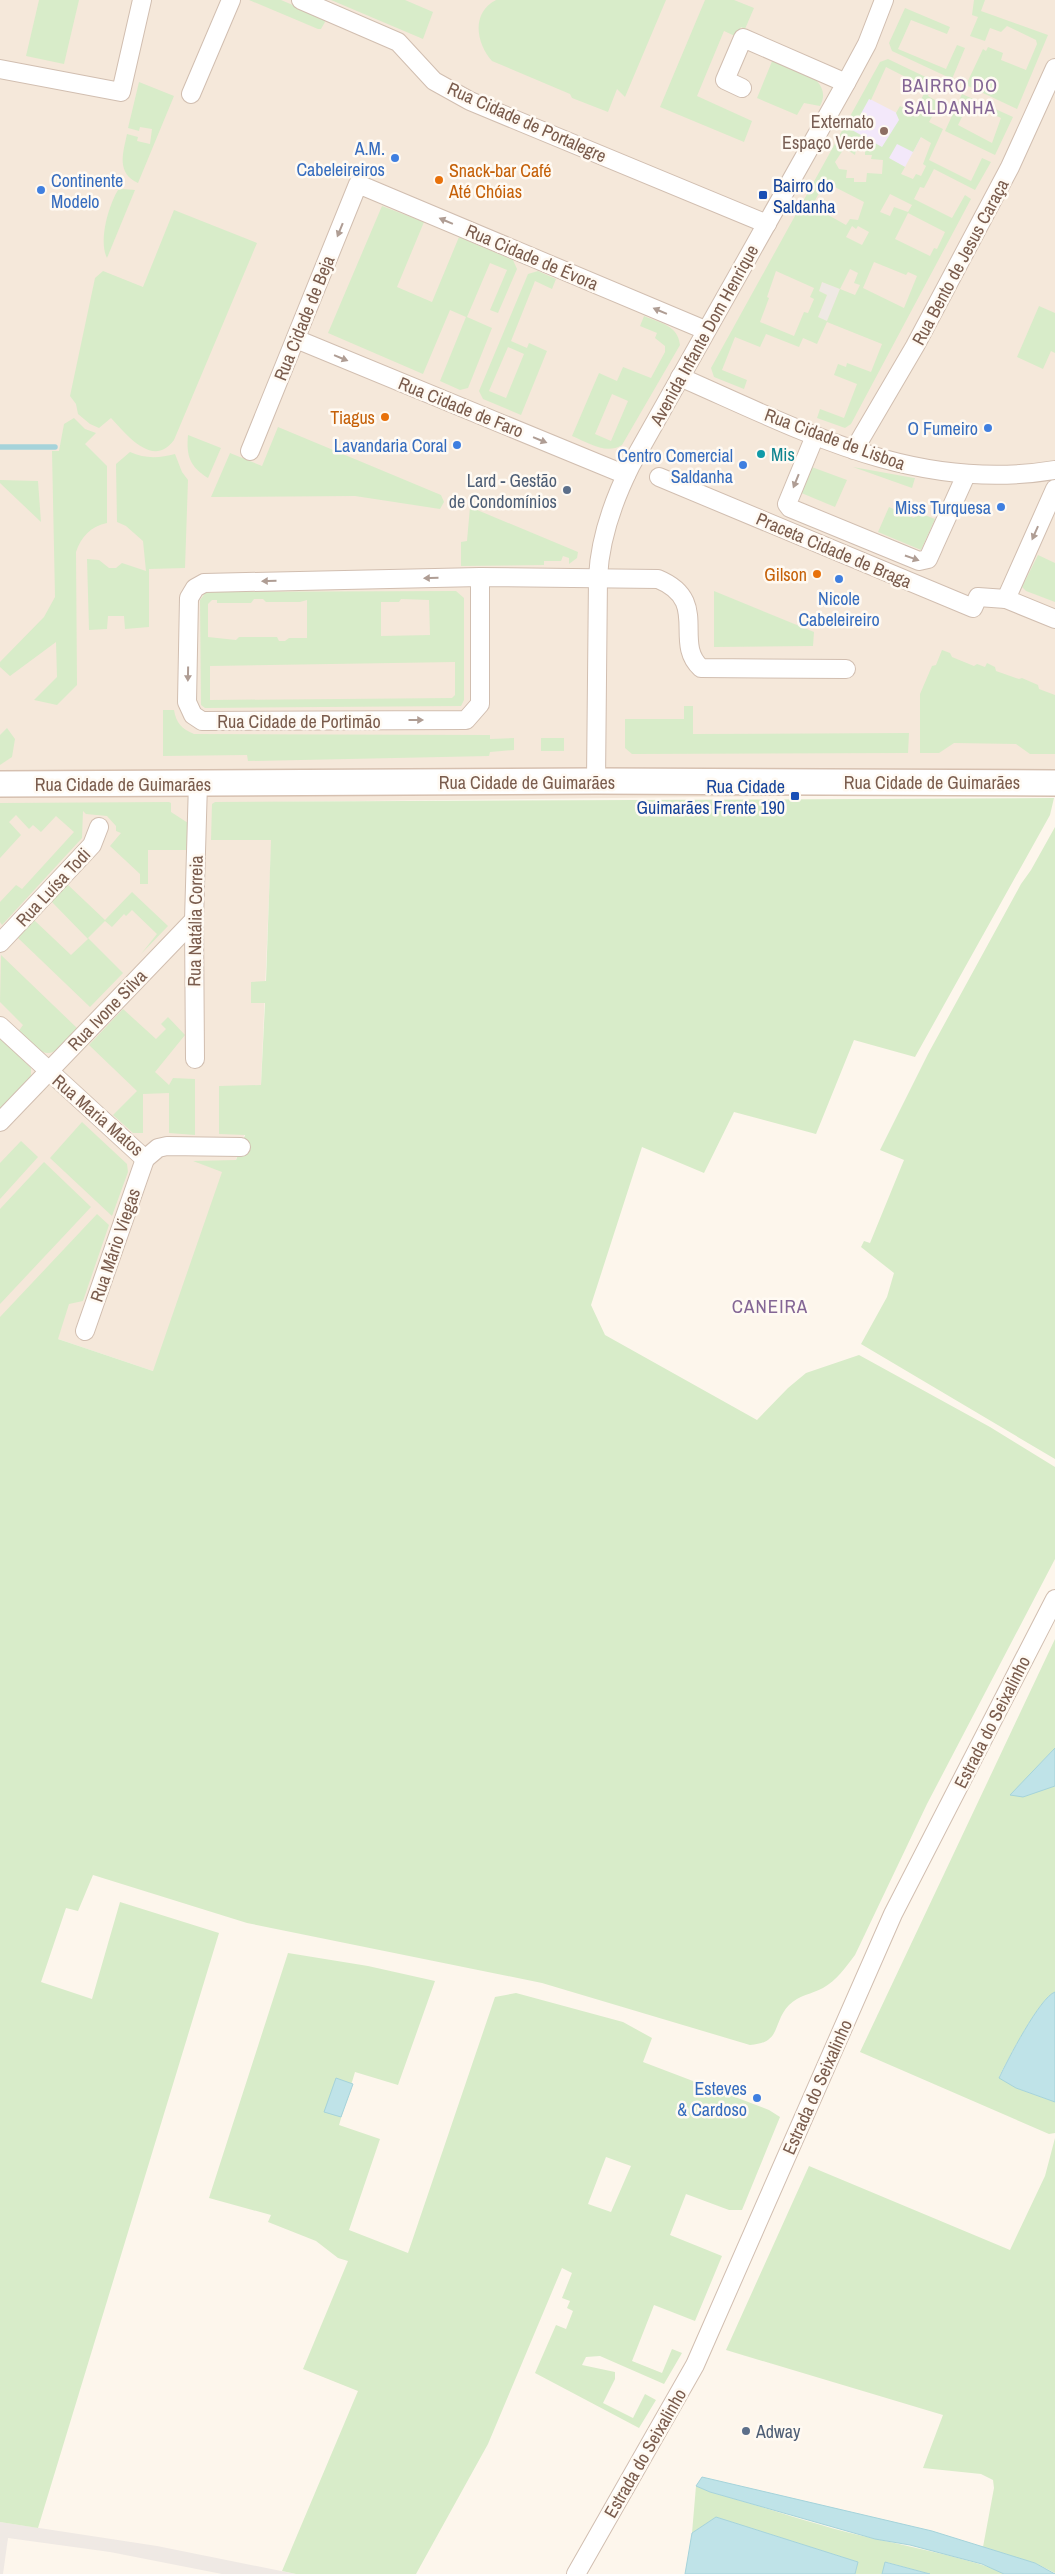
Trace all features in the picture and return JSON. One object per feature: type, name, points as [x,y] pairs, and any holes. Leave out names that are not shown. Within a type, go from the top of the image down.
[{"type":"main road","name":"Rua Cidade de Guimarães","points":[[0,784],[596,781],[1055,782]]},
{"type":"street","points":[[0,69],[121,92],[142,0]]},
{"type":"street","points":[[191,94],[231,0]]},
{"type":"street","name":"Rua Cidade de Portalegre","points":[[301,0],[398,42],[434,81],[470,100],[767,224]]},
{"type":"street","name":"Avenida Infante Dom Henrique","points":[[596,781],[600,547],[626,475],[705,330],[846,83],[867,44],[884,0]]},
{"type":"street","points":[[742,88],[725,80],[743,38],[846,83]]},
{"type":"street","name":"Rua Bento de Jesus Caraça","points":[[854,450],[915,346],[995,196],[1054,77]]},
{"type":"street","name":"Rua Cidade de Évora","points":[[358,184],[705,330]]},
{"type":"street","name":"Rua Cidade de Beja","points":[[250,451],[358,184]]},
{"type":"street","name":"Rua Cidade de Faro","points":[[296,340],[626,475]]},
{"type":"street","name":"Rua Cidade de Lisboa","points":[[680,377],[815,436],[911,467],[966,475],[1021,475],[1055,470]]},
{"type":"street","name":"Praceta Cidade de Braga","points":[[815,436],[787,504],[790,508],[919,561],[928,559],[966,475]]},
{"type":"street","name":"Praceta Cidade de Braga","points":[[659,477],[973,608],[978,597],[1006,599]]},
{"type":"street","points":[[1055,489],[1006,599],[1055,619]]},
{"type":"street","name":"Rua Cidade de Portimão","points":[[480,577],[480,704],[466,720],[206,721],[193,715],[187,702],[189,598],[195,588],[204,583],[480,577],[658,579],[670,584],[688,606],[690,649],[693,661],[701,668],[846,669]]},
{"type":"street","name":"Rua Natália Correia","points":[[195,1059],[194,920],[198,784]]},
{"type":"street","name":"Rua Luísa Todi","points":[[0,943],[92,845],[99,827]]},
{"type":"street","name":"Rua Ivone Silva","points":[[0,1122],[194,920]]},
{"type":"street","name":"Rua Maria Matos","points":[[0,1026],[145,1159],[158,1148],[167,1146],[241,1146]]},
{"type":"street","name":"Rua Mário Viegas","points":[[85,1331],[145,1159]]},
{"type":"street","name":"Estrada do Seixalinho","points":[[576,2574],[695,2365],[893,1914],[1055,1599]]},
{"type":"shaded area","points":[[0,0],[1055,0],[1055,793],[273,802],[261,1085],[161,1383],[153,1371],[58,1339],[0,1333]]},
{"type":"shaded area","name":"Externato Espaço Verde","points":[[864,96],[926,128],[905,167],[843,134]]},
{"type":"shaded area","points":[[822,282],[840,289],[827,321],[818,318],[827,295],[819,291]]},
{"type":"shaded area","points":[[0,2522],[157,2546],[296,2574],[222,2574],[110,2552],[8,2538],[3,2574],[0,2574]]},
{"type":"green space","points":[[39,0],[79,0],[64,64],[26,56]]},
{"type":"green space","points":[[249,0],[281,0],[323,18],[325,22],[321,29],[318,29]]},
{"type":"green space","points":[[331,0],[405,0],[433,12],[423,39]]},
{"type":"green space","points":[[496,0],[666,0],[625,97],[617,89],[608,112],[572,98],[570,94],[492,61],[482,46],[479,29],[483,12]]},
{"type":"green space","points":[[705,0],[734,0],[754,8],[745,29],[741,27],[737,37],[724,31],[697,96],[752,121],[744,142],[660,107]]},
{"type":"green space","points":[[974,0],[985,0],[981,11],[1048,35],[1017,109],[966,85],[983,49],[986,51],[988,47],[1003,53],[1001,60],[1026,70],[1037,44],[1036,40],[1007,26],[1001,32],[990,28],[985,41],[970,36],[978,17],[972,15]]},
{"type":"green space","points":[[905,8],[950,27],[947,34],[911,20],[898,49],[946,69],[957,45],[965,48],[952,79],[892,51],[889,43]]},
{"type":"green space","points":[[773,59],[800,70],[817,81],[822,88],[823,96],[820,106],[804,103],[797,115],[757,98]]},
{"type":"green space","points":[[888,59],[934,81],[928,96],[940,103],[929,122],[943,129],[929,160],[971,181],[982,158],[991,162],[975,190],[934,169],[924,188],[920,187],[914,199],[952,218],[965,195],[971,199],[851,424],[845,428],[817,418],[820,409],[844,418],[857,384],[834,375],[838,364],[846,367],[847,363],[871,372],[882,344],[827,322],[817,344],[803,338],[799,347],[766,334],[760,347],[735,337],[722,370],[747,380],[744,389],[714,377],[711,368],[880,62]],"holes":[[[886,67],[927,88],[914,113],[900,106],[896,113],[899,120],[882,147],[852,130],[869,99],[871,100]],[[921,137],[931,143],[923,164],[926,166],[921,176],[916,174],[913,179],[901,174],[905,167],[889,158],[897,144],[913,152]],[[846,149],[855,155],[856,150],[865,151],[865,155],[872,155],[871,159],[883,160],[882,174],[867,173],[866,182],[854,182],[854,178],[846,178],[847,170],[839,169],[835,162],[843,150]],[[825,182],[864,202],[858,220],[850,219],[846,225],[812,206]],[[890,194],[912,205],[908,212],[894,207],[890,216],[880,212]],[[908,213],[945,232],[937,249],[934,248],[930,256],[895,239]],[[852,226],[856,229],[858,226],[869,232],[862,245],[846,237]],[[874,262],[906,275],[908,272],[917,276],[904,308],[863,288]],[[850,269],[858,273],[854,283],[860,285],[855,295],[840,289]],[[776,271],[814,288],[810,297],[814,299],[808,313],[804,312],[794,336],[760,322],[769,298],[767,297]],[[822,282],[840,289],[827,321],[818,317],[827,295],[819,291]]]},
{"type":"green space","points":[[139,82],[174,96],[138,183],[126,174],[123,155],[127,134],[138,137],[137,141],[150,144],[152,129],[140,127],[139,131],[128,128]]},
{"type":"green space","points":[[962,94],[1013,117],[995,155],[945,131]],"holes":[[[965,101],[1001,118],[992,143],[958,125],[962,117],[958,115]]]},
{"type":"green space","points":[[118,190],[135,190],[107,258],[104,233],[108,213]]},
{"type":"green space","points":[[382,206],[424,222],[397,287],[432,302],[459,237],[513,260],[517,269],[498,313],[490,310],[507,270],[490,263],[467,317],[492,328],[468,388],[460,390],[440,381],[466,317],[450,310],[423,374],[328,333]]},
{"type":"green space","points":[[174,210],[257,243],[174,440],[166,448],[157,451],[140,446],[111,418],[99,428],[90,424],[78,414],[76,404],[70,396],[95,278],[103,271],[143,287]]},
{"type":"green space","points":[[538,271],[556,279],[552,289],[535,281],[511,341],[527,348],[529,343],[547,351],[521,415],[483,399],[479,391],[528,274]],"holes":[[[508,347],[524,354],[506,398],[489,391]]]},
{"type":"green space","points":[[1039,306],[1055,313],[1055,353],[1051,351],[1043,369],[1017,357]]},
{"type":"green space","points":[[644,316],[662,323],[676,333],[680,345],[622,445],[610,449],[604,448],[591,445],[572,436],[599,373],[617,381],[623,367],[651,378],[665,352],[665,346],[655,338],[657,333],[640,326]],"holes":[[[612,394],[628,401],[611,441],[595,434]]]},
{"type":"green space","points":[[74,418],[85,429],[96,433],[85,444],[107,466],[107,523],[101,524],[87,533],[76,552],[77,685],[57,705],[34,700],[57,677],[56,642],[10,676],[0,667],[0,662],[44,617],[55,597],[52,451],[59,451],[64,424]]},
{"type":"green space","points":[[278,427],[441,495],[444,502],[440,509],[355,496],[211,497],[230,453],[262,466]]},
{"type":"green space","points":[[188,435],[221,448],[208,478],[197,470],[190,460]]},
{"type":"green space","points":[[130,452],[152,457],[175,454],[182,472],[188,480],[185,568],[149,569],[149,627],[125,629],[124,616],[108,616],[107,629],[89,630],[87,559],[99,560],[109,568],[116,568],[122,563],[146,571],[143,541],[126,526],[117,522],[116,464]]},
{"type":"green space","points":[[809,466],[847,480],[835,507],[799,492]]},
{"type":"green space","points":[[853,467],[914,478],[915,478],[912,488]]},
{"type":"green space","points":[[0,480],[38,481],[41,522],[0,483]]},
{"type":"green space","points":[[470,507],[578,552],[577,558],[569,564],[569,558],[563,556],[561,561],[544,561],[544,565],[461,566],[461,542],[467,541]]},
{"type":"green space","points":[[889,507],[914,518],[917,512],[935,519],[921,550],[878,532]]},
{"type":"green space","points":[[1038,555],[1055,563],[1055,602],[1026,591],[1022,587]]},
{"type":"green space","points":[[456,591],[464,598],[464,700],[461,706],[205,708],[201,705],[200,600],[206,592]],"holes":[[[254,599],[263,599],[266,602],[300,602],[307,600],[307,638],[289,638],[285,641],[279,641],[277,637],[239,637],[236,640],[208,637],[208,604],[212,600],[217,600],[217,603],[251,603]],[[401,599],[429,600],[430,635],[381,636],[381,602],[399,602]],[[455,662],[455,695],[452,698],[210,700],[210,666]]]},
{"type":"green space","points":[[714,591],[814,632],[813,646],[714,647]]},
{"type":"green space","points":[[942,650],[950,653],[952,657],[974,666],[977,664],[985,667],[987,663],[995,667],[996,671],[1019,679],[1022,678],[1038,685],[1039,689],[1055,695],[1055,754],[1030,754],[1016,744],[954,743],[939,753],[920,753],[920,694],[932,666],[936,665]]},
{"type":"green space","points":[[684,706],[693,706],[693,734],[909,733],[908,753],[632,754],[625,748],[625,719],[684,719]]},
{"type":"green space","points":[[163,710],[174,710],[180,725],[194,734],[490,735],[490,739],[514,738],[514,750],[490,752],[489,756],[248,761],[247,755],[163,756]]},
{"type":"green space","points":[[7,728],[15,739],[12,757],[0,765],[0,735]]},
{"type":"green space","points":[[541,738],[564,738],[564,751],[541,751]]},
{"type":"green space","points":[[1054,798],[1050,815],[915,1057],[854,1040],[816,1134],[734,1112],[704,1173],[642,1147],[591,1305],[605,1335],[757,1420],[788,1388],[806,1373],[859,1355],[990,1427],[1055,1467],[1055,1559],[927,1804],[855,1955],[841,1973],[828,1985],[797,1999],[789,2005],[772,2036],[760,2043],[750,2045],[542,1983],[247,1923],[93,1875],[78,1911],[66,1908],[41,1982],[92,1999],[120,1902],[219,1933],[38,2528],[0,2522],[0,1317],[97,1214],[109,1225],[83,1301],[69,1304],[58,1339],[153,1371],[222,1172],[193,1161],[236,1160],[245,1135],[219,1134],[219,1086],[261,1085],[265,1003],[251,1003],[251,982],[266,981],[271,840],[211,840],[212,804],[215,802]]},
{"type":"green space","points":[[0,803],[171,803],[171,812],[188,823],[188,850],[148,850],[148,884],[140,884],[140,874],[110,846],[121,833],[116,831],[116,826],[107,816],[86,814],[83,811],[82,838],[2,925],[0,922],[0,902],[16,885],[22,889],[74,832],[56,816],[41,832],[33,825],[29,829],[16,815],[9,822],[21,835],[0,858]]},
{"type":"green space","points":[[1055,827],[1055,1459],[861,1344],[887,1297],[894,1273],[861,1247],[864,1241],[870,1243],[904,1160],[880,1150],[928,1054],[1021,884]]},
{"type":"green space","points":[[67,884],[105,920],[132,892],[168,926],[141,954],[157,934],[132,910],[126,916],[124,914],[112,927],[105,921],[88,938],[123,973],[90,1007],[17,937],[34,920],[71,955],[88,939],[51,901]]},
{"type":"green space","points":[[1,955],[78,1029],[54,1051],[49,1053],[43,1052],[18,1032],[23,1025],[0,1002]]},
{"type":"green space","points":[[123,1009],[156,1039],[166,1029],[161,1024],[168,1017],[185,1035],[155,1072],[169,1085],[173,1078],[195,1079],[195,1135],[169,1133],[169,1093],[143,1094],[143,1133],[133,1133],[113,1115],[137,1091],[89,1045]]},
{"type":"green space","points":[[0,1038],[31,1068],[31,1077],[0,1110]]},
{"type":"green space","points":[[82,1122],[127,1164],[128,1172],[112,1216],[50,1158]]},
{"type":"green space","points":[[21,1141],[38,1157],[0,1199],[0,1163]]},
{"type":"green space","points":[[44,1162],[91,1207],[0,1304],[0,1209]]},
{"type":"green space","points":[[1055,1639],[1055,1748],[1011,1795],[1055,1786],[1055,1992],[1041,2005],[1033,2017],[999,2077],[1016,2088],[1055,2102],[1055,2133],[1049,2134],[860,2052]]},
{"type":"green space","points":[[288,1953],[368,1966],[435,1981],[398,2085],[355,2072],[339,2125],[380,2139],[349,2230],[408,2253],[495,1997],[516,1993],[623,2022],[652,2038],[643,2062],[769,2110],[780,2117],[742,2210],[729,2210],[686,2194],[670,2235],[722,2256],[695,2321],[654,2305],[632,2361],[662,2373],[672,2349],[682,2353],[664,2384],[600,2356],[586,2357],[582,2365],[615,2372],[615,2379],[603,2403],[633,2418],[645,2394],[656,2400],[639,2428],[535,2373],[556,2325],[566,2329],[573,2311],[567,2308],[570,2301],[562,2298],[572,2273],[562,2268],[488,2444],[416,2574],[296,2574],[282,2571],[358,2391],[303,2369],[348,2261],[338,2258],[316,2241],[268,2222],[271,2215],[209,2198]],"holes":[[[606,2157],[631,2166],[611,2212],[588,2204]]]},
{"type":"green space","points":[[1055,2138],[1055,2573],[1035,2563],[983,2547],[994,2488],[993,2480],[981,2474],[923,2468],[943,2415],[726,2350],[809,2166],[1010,2250],[1045,2176]]},
{"type":"green space","points":[[696,2486],[710,2492],[834,2529],[927,2550],[1009,2574],[930,2574],[886,2562],[882,2574],[855,2574],[858,2562],[716,2517],[692,2533]]},
{"type":"water","points":[[1055,1748],[1055,1786],[1023,1797],[1010,1795]]},
{"type":"water","points":[[1055,1992],[1055,2102],[1016,2088],[999,2078],[1033,2017],[1041,2005]]},
{"type":"water","points":[[336,2078],[353,2084],[341,2117],[324,2112]]},
{"type":"water","points":[[702,2477],[932,2531],[1035,2563],[1055,2574],[1004,2574],[982,2564],[910,2545],[875,2539],[710,2492],[696,2486]]},
{"type":"water","points":[[716,2517],[858,2562],[855,2574],[685,2574],[692,2533]]},
{"type":"water","points":[[885,2562],[930,2574],[882,2574]]},
{"type":"waterway","points":[[0,447],[55,447]]},
{"type":"place","name":"Externato Espaço Verde","points":[[884,131]]},
{"type":"place","name":"A.M. Cabeleireiros","points":[[395,158]]},
{"type":"place","name":"Snack-bar Café Até Chóias","points":[[439,180]]},
{"type":"place","name":"Continente Modelo","points":[[41,190]]},
{"type":"place","name":"Bairro do Saldanha","points":[[763,195]]},
{"type":"place","name":"Tiagus","points":[[385,417]]},
{"type":"place","name":"O Fumeiro","points":[[988,428]]},
{"type":"place","name":"Lavandaria Coral","points":[[457,445]]},
{"type":"place","name":"Mis","points":[[761,454]]},
{"type":"place","name":"Centro Comercial Saldanha","points":[[743,465]]},
{"type":"place","name":"Lard - Gestão de Condomínios","points":[[567,490]]},
{"type":"place","name":"Miss Turquesa","points":[[1001,507]]},
{"type":"place","name":"Gilson","points":[[817,574]]},
{"type":"place","name":"Nicole Cabeleireiro","points":[[839,579]]},
{"type":"place","name":"Rua Cidade Guimarães Frente 190","points":[[795,796]]},
{"type":"place","name":"Esteves & Cardoso","points":[[757,2098]]},
{"type":"place","name":"Adway","points":[[746,2431]]},
{"type":"district","name":"BAIRRO DO SALDANHA","points":[[950,96]]},
{"type":"district","name":"CANEIRA","points":[[770,1306]]}]
